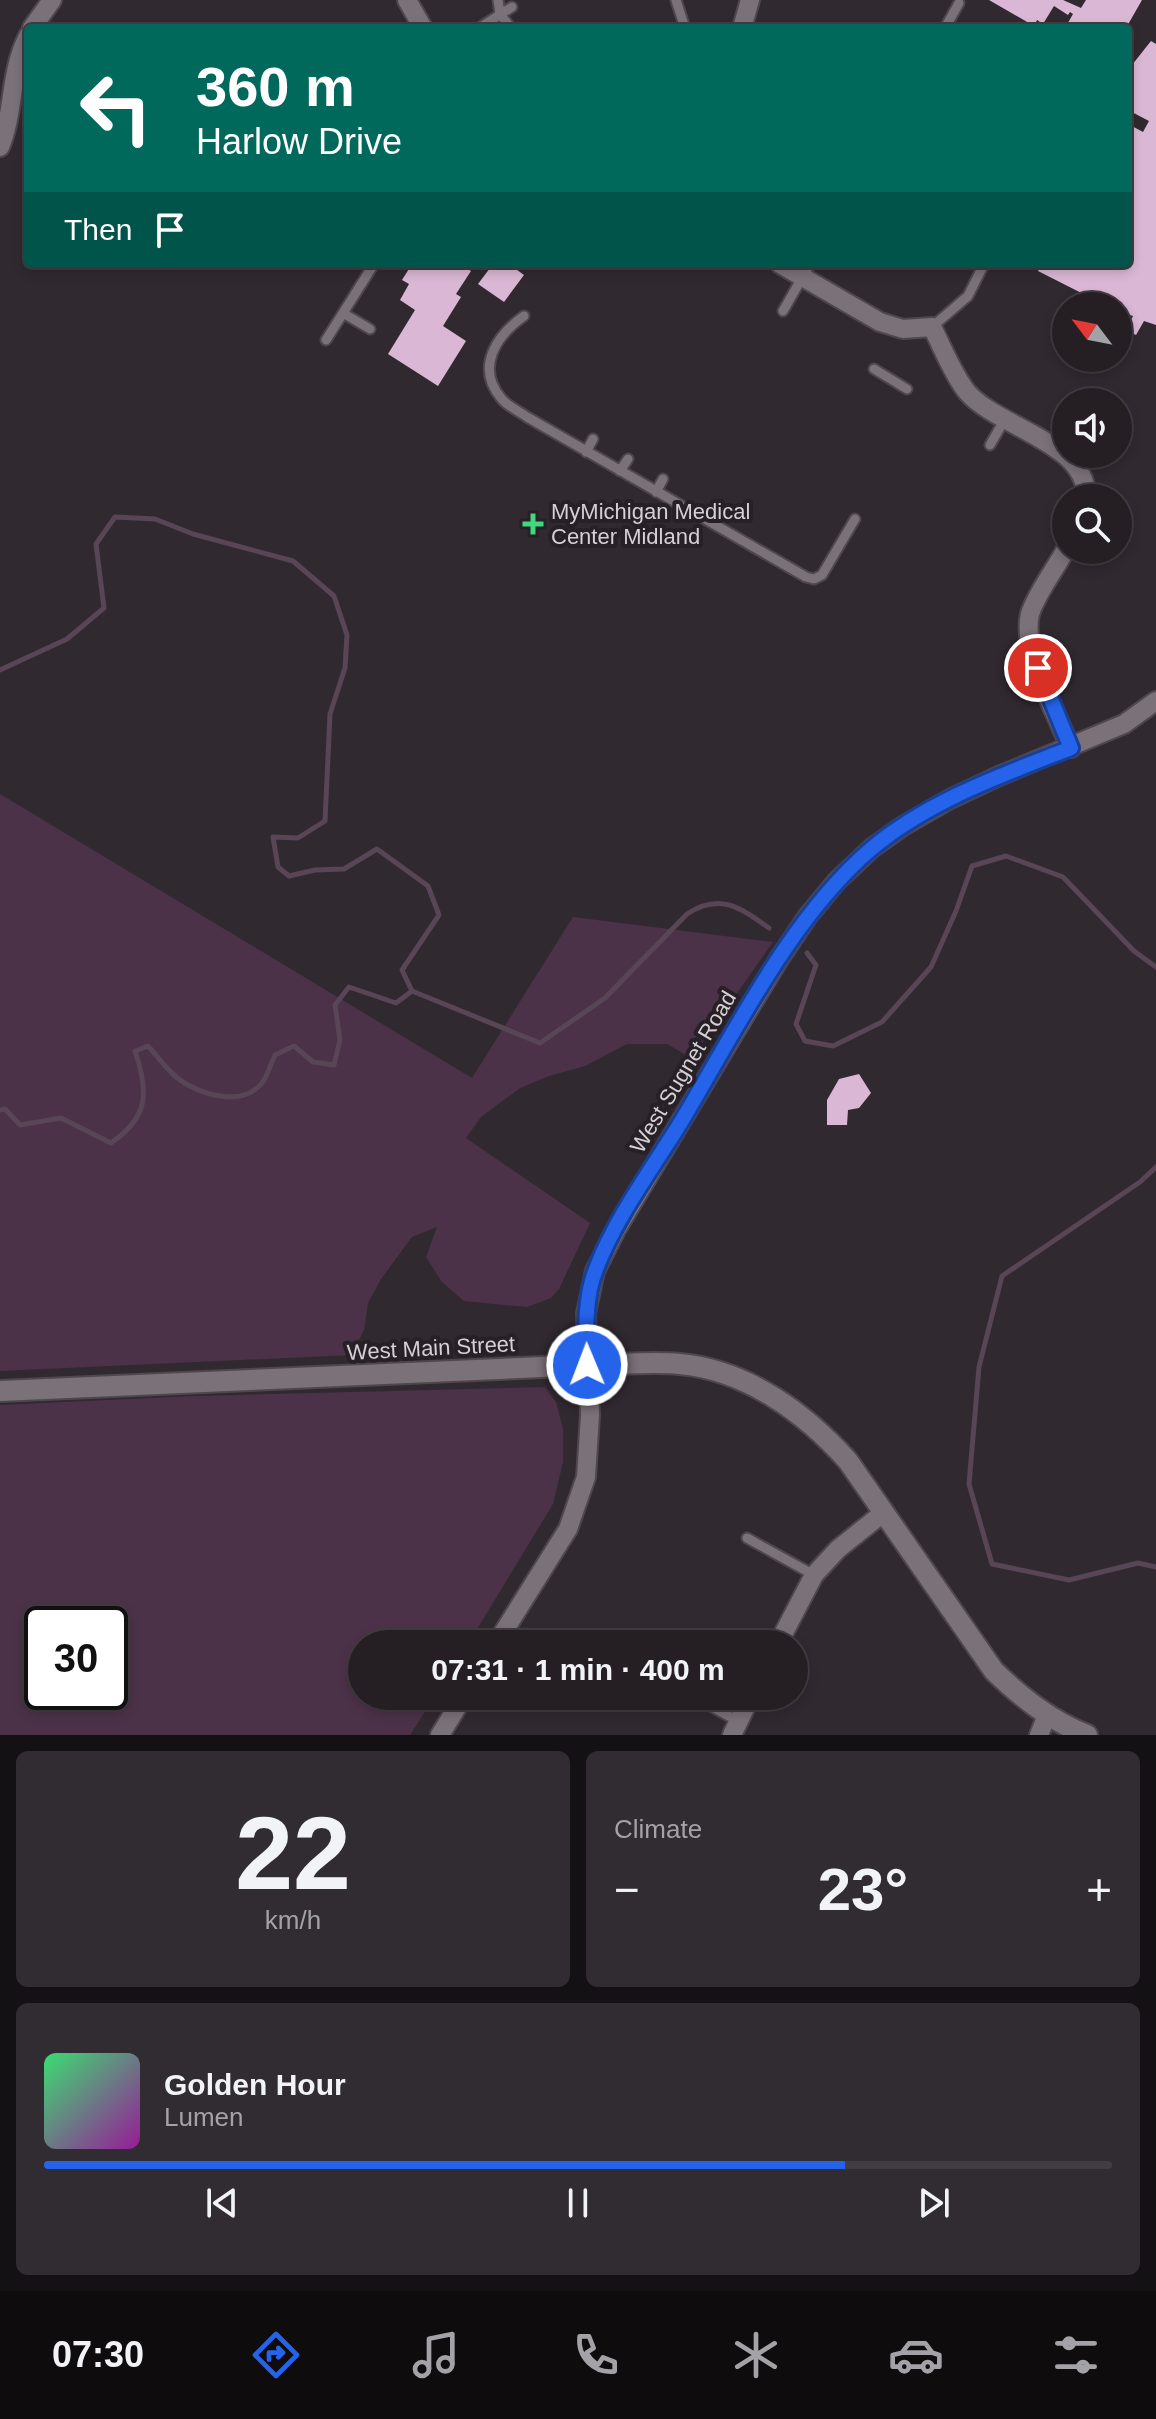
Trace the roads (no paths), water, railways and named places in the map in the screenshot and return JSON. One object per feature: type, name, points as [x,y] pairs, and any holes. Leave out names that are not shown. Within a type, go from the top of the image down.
[{"type":"street","points":[[35,24],[52,0]]},
{"type":"street","points":[[407,0],[421,24]]},
{"type":"street","points":[[743,24],[750,0]]},
{"type":"street","points":[[0,147],[8,119],[15,68],[24,46]]},
{"type":"street","points":[[806,271],[880,322],[903,329],[932,327],[967,392],[982,406],[1071,460],[1085,484]]},
{"type":"street","points":[[1058,564],[1031,611],[1028,630],[1038,668],[1071,748]]},
{"type":"street","name":"West Sugnet Road","points":[[505,1630],[568,1529],[586,1477],[590,1415],[586,1313],[595,1271],[617,1228],[705,1081],[808,916],[837,881],[872,848],[903,826],[963,793],[1124,724],[1156,701]]},
{"type":"street","name":"West Main Street","points":[[0,1391],[587,1365],[680,1364],[705,1368],[756,1387],[782,1402],[827,1437],[848,1461],[994,1671],[1019,1695],[1047,1715],[1087,1735]]},
{"type":"street","points":[[785,1630],[814,1575],[838,1549],[883,1513]]},
{"type":"street","points":[[440,1735],[455,1710]]},
{"type":"street","points":[[735,1728],[744,1710]]},
{"type":"street","points":[[1039,1735],[1047,1715]]},
{"type":"lane","points":[[498,0],[500,14],[508,24]]},
{"type":"lane","points":[[676,0],[684,24]]},
{"type":"lane","points":[[947,24],[957,1],[970,9]]},
{"type":"lane","points":[[485,24],[512,7]]},
{"type":"lane","points":[[326,340],[371,268]]},
{"type":"lane","points":[[932,327],[968,296],[982,268]]},
{"type":"lane","points":[[783,311],[806,271]]},
{"type":"lane","points":[[343,313],[370,329]]},
{"type":"lane","points":[[524,316],[501,333],[489,366],[492,385],[502,401],[656,492],[814,579],[822,575],[855,519]]},
{"type":"lane","points":[[874,369],[907,389]]},
{"type":"lane","points":[[990,445],[1005,419]]},
{"type":"lane","points":[[586,452],[593,439]]},
{"type":"lane","points":[[620,471],[628,459]]},
{"type":"lane","points":[[656,492],[663,479]]},
{"type":"lane","points":[[690,511],[698,499]]},
{"type":"lane","points":[[726,531],[733,519]]},
{"type":"lane","points":[[761,551],[768,539]]},
{"type":"lane","points":[[747,1538],[814,1575]]},
{"type":"lane","points":[[711,1710],[735,1728]]},
{"type":"waterway","points":[[0,670],[67,639],[104,608],[96,544],[115,517],[155,519],[193,534],[293,561],[334,596],[347,635],[345,668],[330,714],[325,821],[298,838],[273,837],[278,867],[289,876],[315,870],[344,869],[377,849],[428,886],[439,915],[402,970],[412,991],[540,1043],[605,998],[687,914],[699,907],[720,903],[730,905],[769,928]]},
{"type":"waterway","points":[[807,953],[816,965],[796,1024],[805,1041],[833,1046],[882,1022],[931,967],[972,866],[1006,856],[1063,877],[1134,951],[1156,967]]},
{"type":"waterway","points":[[0,1110],[5,1109],[20,1125],[61,1118],[111,1143],[133,1123],[142,1103],[144,1091],[135,1051],[148,1046],[182,1082],[206,1093],[226,1097],[246,1094],[262,1083],[275,1055],[294,1046],[313,1062],[334,1065],[340,1040],[335,1005],[349,987],[396,1003],[412,991]]},
{"type":"waterway","points":[[1156,1167],[1140,1182],[1002,1276],[979,1367],[969,1484],[992,1564],[1069,1580],[1138,1563],[1156,1567]]},
{"type":"place","name":"MyMichigan Medical Center Midland","points":[[533,524]]}]
